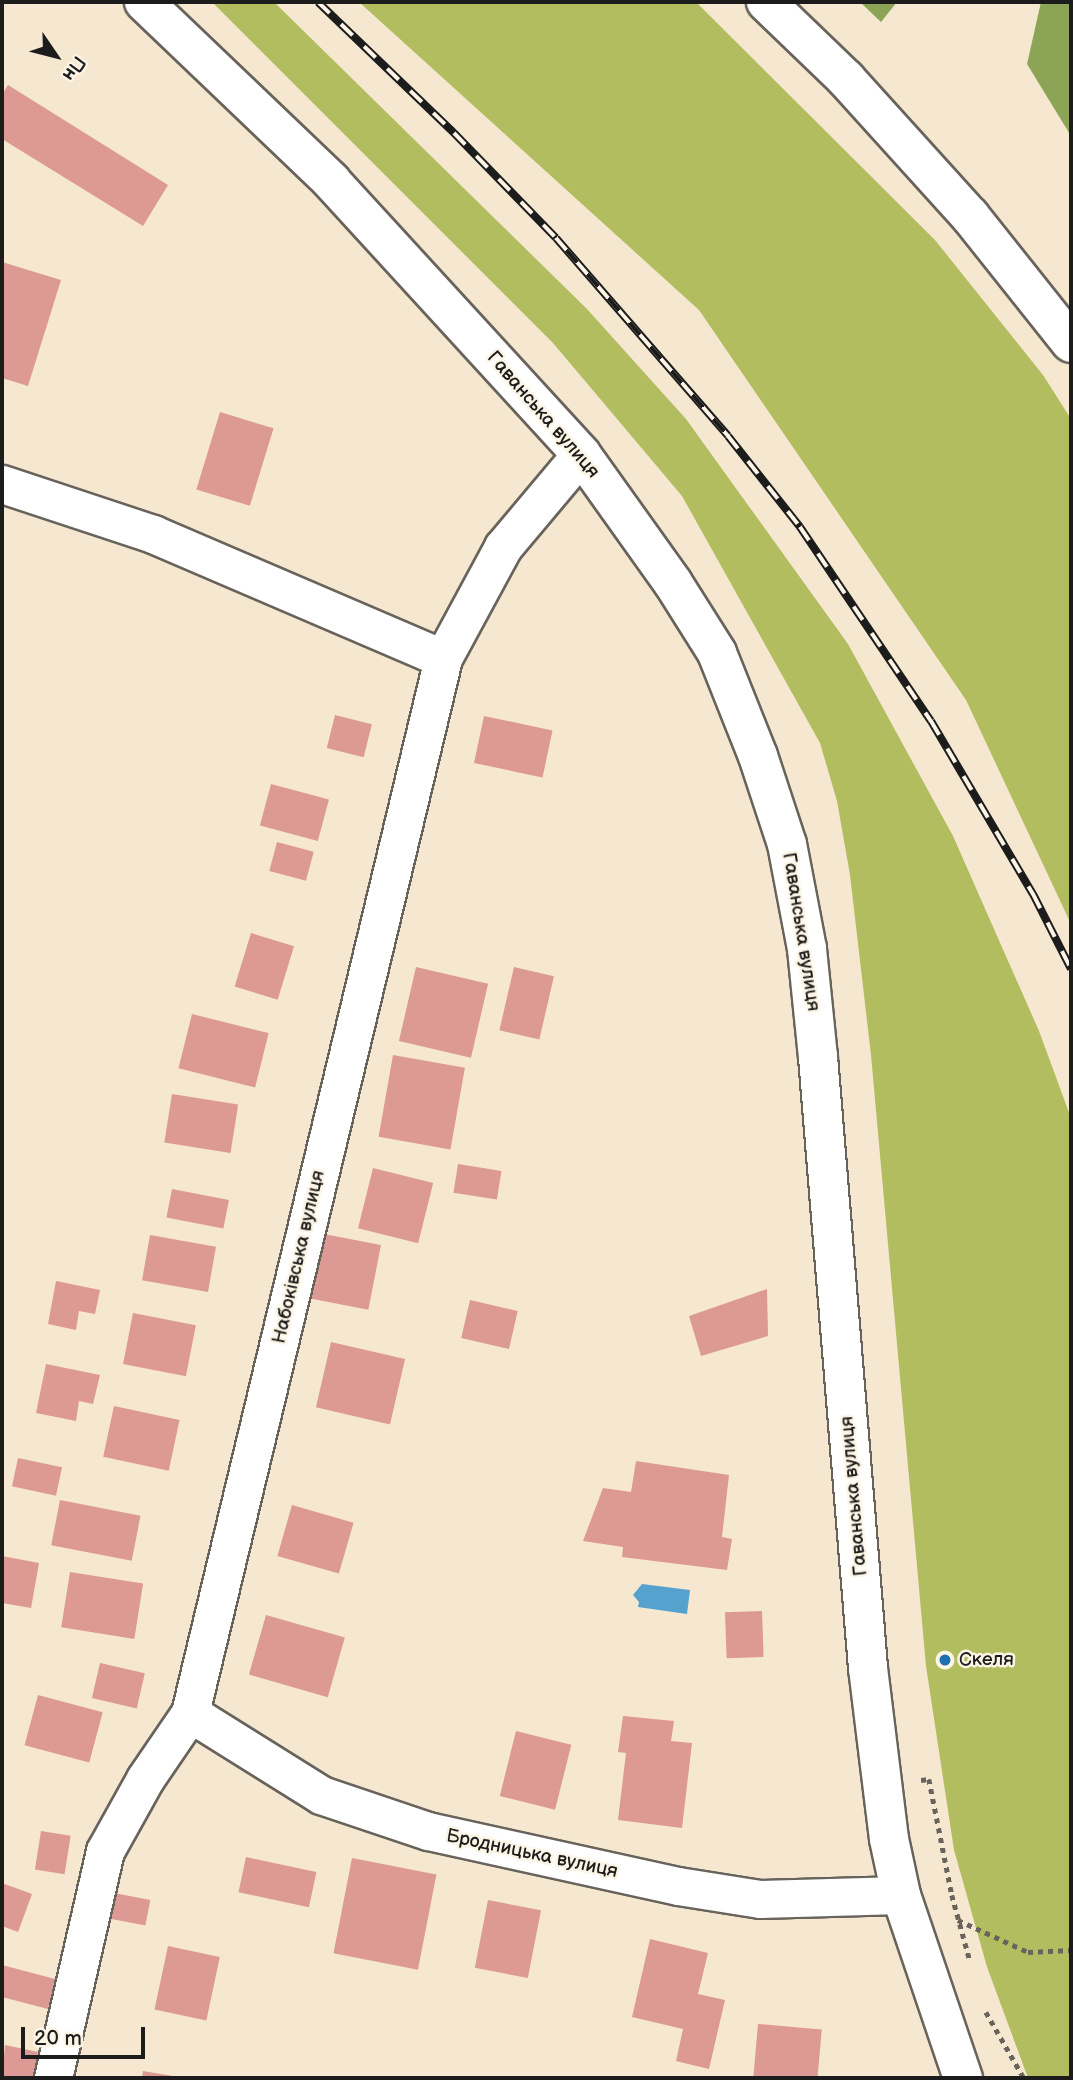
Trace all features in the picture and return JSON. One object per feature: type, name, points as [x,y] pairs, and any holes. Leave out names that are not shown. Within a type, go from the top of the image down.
[{"type":"street","name":"Гаванська вулиця","points":[[144,2],[331,181],[581,454],[673,583],[717,653],[758,755],[788,844],[807,949],[868,1668],[881,1784],[901,1895],[963,2078]]},
{"type":"street","points":[[766,2],[846,79],[970,216],[1071,342]]},
{"type":"street","name":"Набоківська вулиця","points":[[52,2078],[105,1851],[145,1779],[190,1713],[443,659],[503,547],[581,454]]},
{"type":"street","points":[[2,484],[153,534],[443,659]]},
{"type":"street","name":"Бродницька вулиця","points":[[190,1713],[321,1795],[428,1830],[678,1886],[760,1899],[901,1895]]},
{"type":"path","points":[[881,1784],[929,1779],[958,1920],[972,1968]]},
{"type":"path","points":[[958,1920],[1028,1952],[1071,1950]]},
{"type":"path","points":[[982,2004],[1024,2078]]},
{"type":"green space","points":[[212,2],[274,2],[587,309],[686,419],[848,644],[953,836],[1039,1031],[1071,1118],[1071,2078],[1028,2078],[987,1967],[954,1850],[926,1666],[871,1055],[850,875],[837,801],[820,743],[682,496],[553,343]]},
{"type":"green space","points":[[359,2],[696,2],[935,240],[1043,375],[1071,419],[1071,924],[966,700],[699,310]]},
{"type":"green space","points":[[860,2],[897,2],[881,22]]},
{"type":"green space","points":[[1041,2],[1071,2],[1071,136],[1027,64]]},
{"type":"water","points":[[642,1584],[690,1590],[687,1614],[638,1607],[639,1602],[633,1595]]},
{"type":"building","points":[[8,85],[168,185],[143,226],[2,139],[2,95]]},
{"type":"building","points":[[2,262],[61,280],[28,386],[2,378]]},
{"type":"building","points":[[220,412],[274,428],[250,506],[196,489]]},
{"type":"building","points":[[335,715],[372,724],[364,757],[327,748]]},
{"type":"building","points":[[484,716],[552,731],[542,778],[474,763]]},
{"type":"building","points":[[271,784],[329,800],[318,841],[260,826]]},
{"type":"building","points":[[277,842],[314,852],[306,881],[269,871]]},
{"type":"building","points":[[251,933],[294,946],[278,1000],[235,987]]},
{"type":"building","points":[[416,967],[488,984],[471,1058],[399,1041]]},
{"type":"building","points":[[514,967],[554,976],[539,1040],[499,1030]]},
{"type":"building","points":[[192,1014],[269,1033],[255,1087],[178,1068]]},
{"type":"building","points":[[393,1055],[465,1068],[450,1149],[379,1137]]},
{"type":"building","points":[[172,1094],[238,1104],[231,1153],[164,1142]]},
{"type":"building","points":[[458,1164],[501,1171],[497,1200],[453,1193]]},
{"type":"building","points":[[373,1168],[433,1183],[418,1243],[358,1228]]},
{"type":"building","points":[[172,1189],[229,1200],[223,1229],[166,1217]]},
{"type":"building","points":[[324,1234],[381,1245],[368,1310],[311,1299]]},
{"type":"building","points":[[150,1235],[216,1247],[208,1292],[142,1280]]},
{"type":"building","points":[[56,1281],[100,1290],[95,1314],[79,1311],[76,1330],[48,1324]]},
{"type":"building","points":[[767,1289],[768,1336],[701,1356],[689,1316]]},
{"type":"building","points":[[470,1300],[518,1311],[509,1349],[461,1338]]},
{"type":"building","points":[[133,1313],[196,1325],[186,1376],[123,1364]]},
{"type":"building","points":[[331,1342],[405,1359],[390,1424],[316,1407]]},
{"type":"building","points":[[46,1364],[100,1375],[93,1404],[79,1401],[76,1421],[36,1413]]},
{"type":"building","points":[[114,1406],[180,1420],[169,1471],[103,1457]]},
{"type":"building","points":[[18,1458],[62,1467],[56,1496],[12,1486]]},
{"type":"building","points":[[636,1461],[729,1475],[722,1537],[732,1539],[727,1570],[622,1557],[623,1547],[583,1541],[603,1488],[631,1492]]},
{"type":"building","points":[[60,1500],[140,1516],[132,1561],[51,1545]]},
{"type":"building","points":[[292,1505],[354,1523],[339,1574],[277,1556]]},
{"type":"building","points":[[2,1556],[39,1563],[31,1608],[2,1603]]},
{"type":"building","points":[[70,1572],[143,1584],[134,1639],[61,1627]]},
{"type":"building","points":[[762,1611],[764,1657],[727,1658],[725,1612]]},
{"type":"building","points":[[266,1615],[345,1638],[328,1697],[249,1675]]},
{"type":"building","points":[[100,1663],[145,1673],[137,1708],[92,1698]]},
{"type":"building","points":[[38,1695],[103,1712],[89,1763],[25,1745]]},
{"type":"building","points":[[623,1716],[674,1721],[671,1741],[692,1743],[682,1828],[618,1820],[626,1753],[618,1752]]},
{"type":"building","points":[[516,1731],[571,1745],[555,1810],[500,1796]]},
{"type":"building","points":[[41,1831],[71,1836],[65,1874],[35,1870]]},
{"type":"building","points":[[246,1857],[316,1872],[309,1907],[239,1892]]},
{"type":"building","points":[[352,1858],[436,1874],[418,1970],[333,1953]]},
{"type":"building","points":[[2,1883],[32,1894],[18,1932],[2,1926]]},
{"type":"building","points":[[114,1893],[150,1900],[145,1926],[109,1919]]},
{"type":"building","points":[[488,1900],[541,1910],[528,1978],[475,1968]]},
{"type":"building","points":[[650,1939],[708,1953],[698,1994],[725,2000],[709,2069],[676,2061],[683,2029],[632,2017]]},
{"type":"building","points":[[168,1946],[220,1957],[206,2021],[154,2010]]},
{"type":"building","points":[[2,1965],[55,1979],[48,2009],[2,1997]]},
{"type":"building","points":[[758,2024],[822,2030],[818,2078],[753,2078]]},
{"type":"building","points":[[5,2045],[38,2052],[33,2078],[2,2078]]},
{"type":"building","points":[[143,2071],[179,2077],[179,2078],[142,2078]]},
{"type":"railway","points":[[318,2],[454,133],[556,238],[728,436],[800,527],[931,721],[1033,894],[1071,969]]},
{"type":"place","name":"Скеля","points":[[945,1660]]}]
